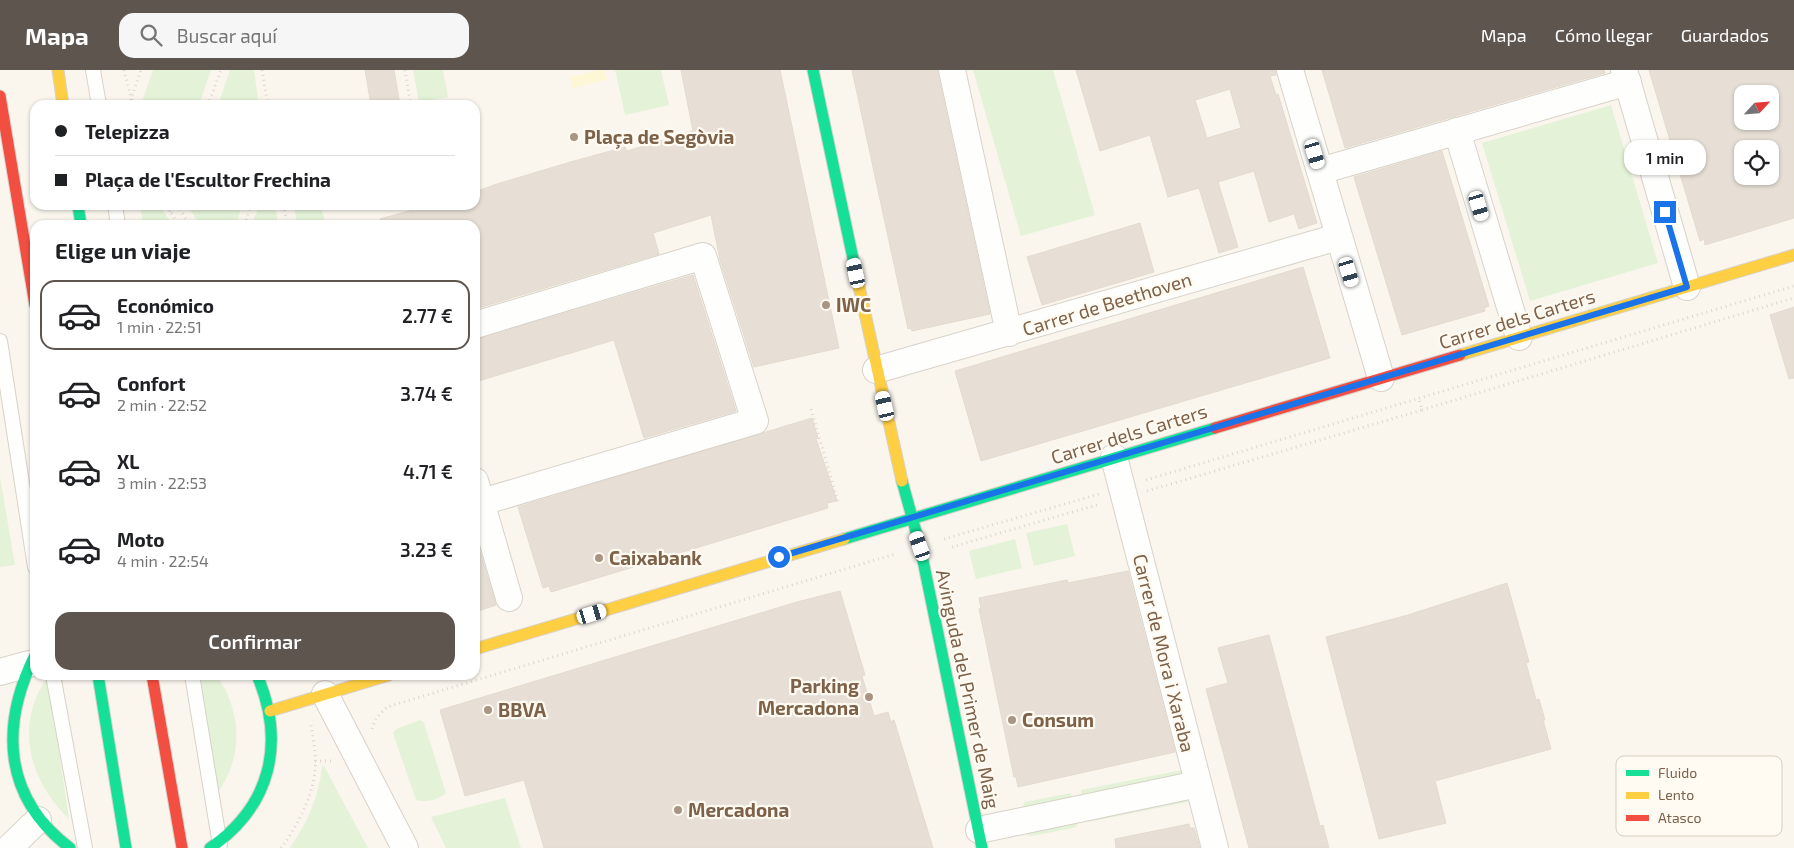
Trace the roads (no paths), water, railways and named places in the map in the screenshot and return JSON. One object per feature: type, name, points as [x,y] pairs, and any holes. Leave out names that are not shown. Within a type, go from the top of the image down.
[{"type":"street","points":[[58,70],[62,100]]},
{"type":"street","name":"Avinguda del Primer de Maig","points":[[813,70],[876,370],[911,518],[920,546],[980,839]]},
{"type":"street","points":[[952,70],[1009,333]]},
{"type":"street","points":[[1290,70],[1381,378]]},
{"type":"street","points":[[1320,171],[1457,131],[1626,76],[1687,287]]},
{"type":"street","points":[[0,96],[30,275]]},
{"type":"street","points":[[1457,131],[1519,337]]},
{"type":"street","name":"Carrer de Beethoven","points":[[876,370],[1338,237]]},
{"type":"street","name":"Carrer dels Carters","points":[[480,647],[1794,255]]},
{"type":"street","points":[[480,323],[703,256],[755,421],[480,491]]},
{"type":"street","name":"Carrer de Mora i Xaraba","points":[[1114,457],[1214,848]]},
{"type":"street","points":[[480,499],[510,598]]},
{"type":"street","points":[[0,672],[30,660]]},
{"type":"street","points":[[30,664],[8,713],[9,750],[14,788],[38,820],[70,848]]},
{"type":"street","points":[[99,680],[126,848]]},
{"type":"street","points":[[153,680],[182,848]]},
{"type":"street","points":[[217,846],[241,823],[258,798],[268,770],[273,741],[270,711],[259,680]]},
{"type":"street","points":[[270,711],[372,680]]},
{"type":"street","points":[[325,694],[405,848]]},
{"type":"street","points":[[980,839],[1198,784]]},
{"type":"street","points":[[9,848],[38,820]]},
{"type":"lane","points":[[93,70],[97,100]]},
{"type":"lane","points":[[0,341],[30,535]]},
{"type":"lane","points":[[54,680],[84,848]]},
{"type":"lane","points":[[193,680],[217,846]]},
{"type":"place","name":"Plaça de Segòvia","points":[[574,137]]},
{"type":"place","name":"IWC","points":[[826,305]]},
{"type":"place","name":"Caixabank","points":[[599,558]]},
{"type":"place","name":"Parking Mercadona","points":[[869,697]]},
{"type":"place","name":"BBVA","points":[[488,710]]},
{"type":"place","name":"Consum","points":[[1012,720]]},
{"type":"place","name":"Mercadona","points":[[678,810]]}]
